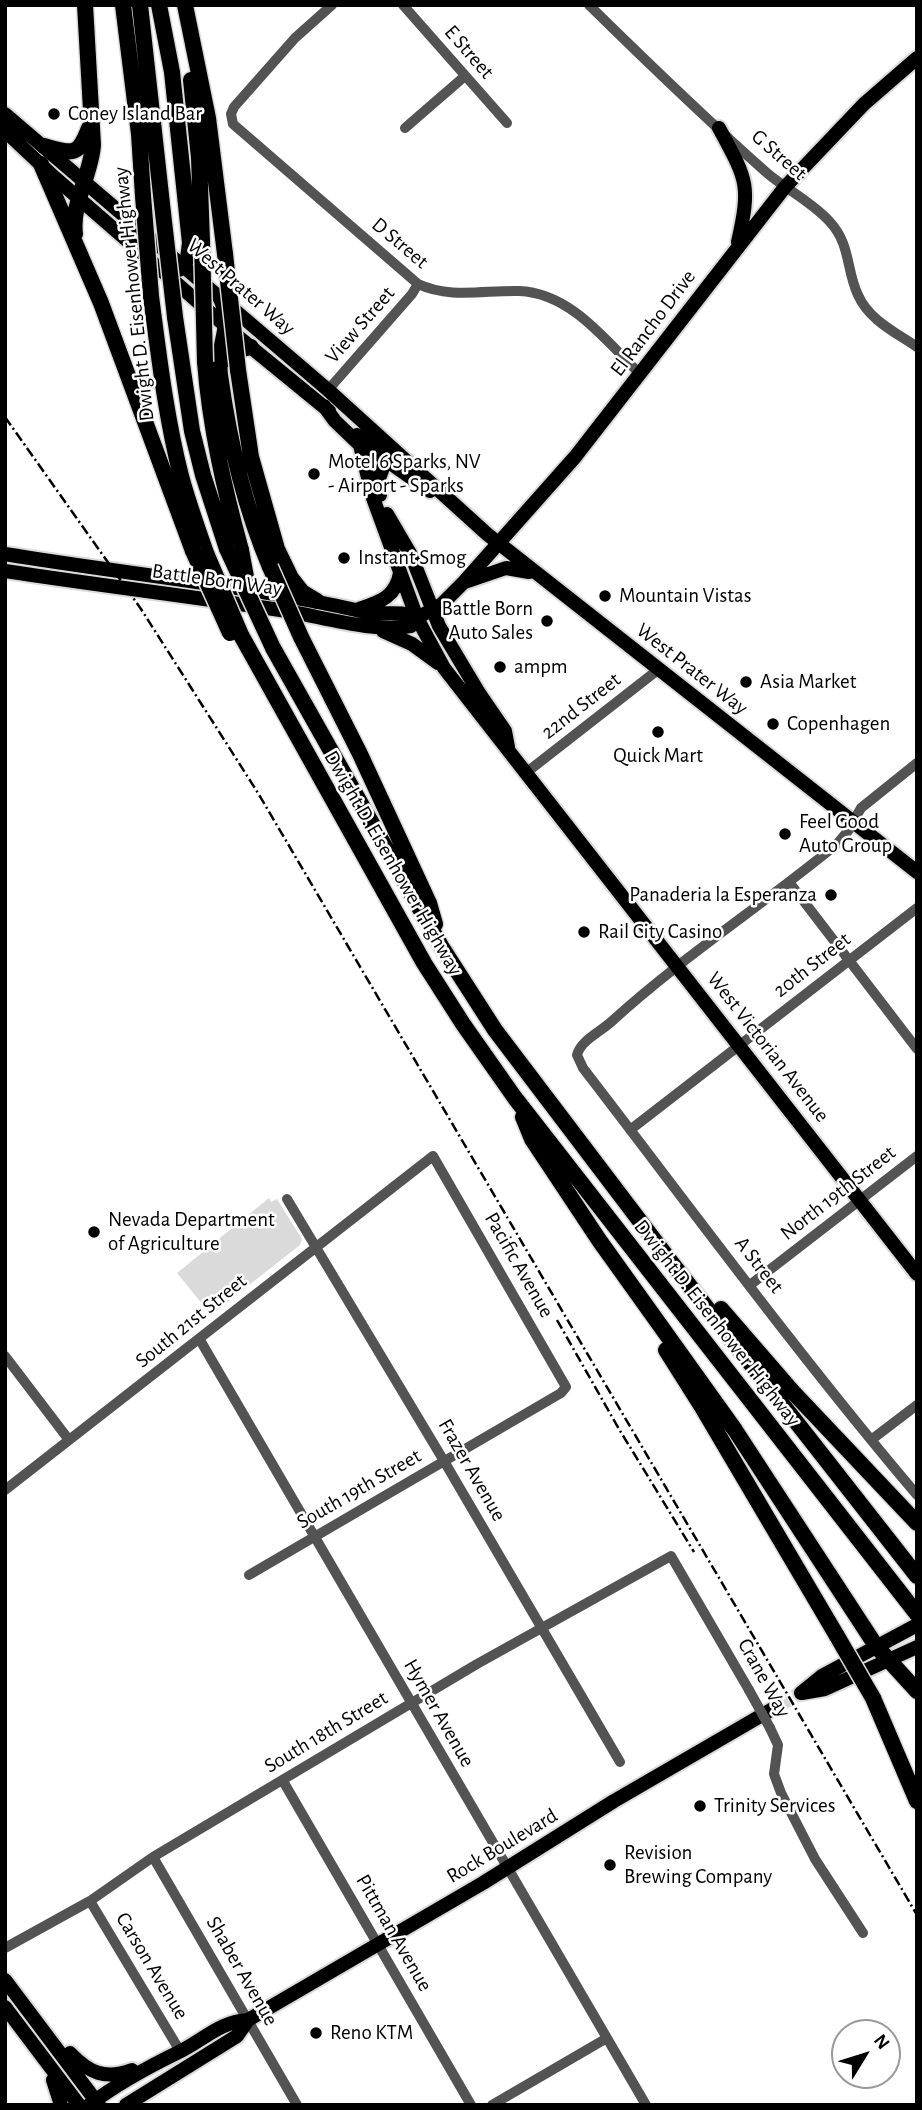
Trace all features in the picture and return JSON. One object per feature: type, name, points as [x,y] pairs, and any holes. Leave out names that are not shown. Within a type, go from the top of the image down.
[{"type":"highway","points":[[75,242],[75,216],[92,157],[85,5]]},
{"type":"highway","name":"Dwight D. Eisenhower Highway","points":[[123,5],[139,134],[162,383],[199,552],[236,634],[425,963],[463,1024],[515,1098],[913,1608]]},
{"type":"highway","name":"Dwight D. Eisenhower Highway","points":[[140,5],[175,317],[192,431],[202,475],[234,550],[252,603],[273,648],[441,946],[519,1063],[917,1576]]},
{"type":"highway","points":[[159,5],[172,72],[189,251],[184,265],[174,271],[160,269]]},
{"type":"highway","points":[[177,5],[193,91],[199,158],[205,362],[212,433],[234,550]]},
{"type":"highway","points":[[186,5],[208,118],[251,457],[270,528],[291,578],[302,592],[317,601]]},
{"type":"highway","points":[[44,146],[65,152],[76,150],[85,142],[90,125]]},
{"type":"highway","points":[[41,164],[199,552]]},
{"type":"highway","points":[[220,296],[226,308],[227,327],[220,362],[224,393],[240,481],[252,522],[302,637],[429,903],[441,946]]},
{"type":"highway","points":[[224,393],[228,359],[238,350],[251,347]]},
{"type":"highway","points":[[515,1098],[532,1139],[643,1301],[736,1430],[876,1646],[917,1691]]},
{"type":"highway","points":[[671,1262],[715,1303],[792,1391],[917,1523]]},
{"type":"highway","points":[[643,1301],[650,1325],[702,1407],[873,1698],[917,1801]]},
{"type":"main road","name":"El Rancho Drive","points":[[424,614],[464,582],[583,447],[785,187],[864,104],[917,58]]},
{"type":"main road","name":"West Prater Way","points":[[5,114],[328,390],[499,544],[917,872]]},
{"type":"main road","points":[[719,128],[742,171],[747,190],[747,204],[737,247]]},
{"type":"main road","name":"West Prater Way","points":[[5,131],[227,327],[386,460],[426,490],[444,497]]},
{"type":"main road","name":"West Victorian Avenue","points":[[324,406],[335,421],[360,444],[373,498],[401,572],[424,614],[505,731],[508,747]]},
{"type":"main road","points":[[371,429],[386,460]]},
{"type":"main road","name":"West Victorian Avenue","points":[[386,460],[378,490],[391,523],[411,555],[424,614],[444,668],[917,1274]]},
{"type":"main road","name":"Battle Born Way","points":[[5,554],[317,601],[373,614],[424,614]]},
{"type":"main road","points":[[464,582],[506,568],[537,575]]},
{"type":"main road","name":"Battle Born Way","points":[[5,571],[282,610],[376,628],[411,626],[424,614]]},
{"type":"main road","points":[[356,610],[388,597],[399,584],[401,572]]},
{"type":"main road","points":[[376,628],[412,644],[444,668]]},
{"type":"main road","points":[[917,1625],[822,1676],[801,1693],[825,1689],[917,1647]]},
{"type":"main road","name":"Rock Boulevard","points":[[94,2103],[160,2060],[231,2022],[248,2020],[776,1707]]},
{"type":"main road","points":[[5,1980],[94,2103]]},
{"type":"main road","points":[[5,2007],[79,2105]]},
{"type":"main road","name":"Rock Boulevard","points":[[126,2105],[137,2101],[237,2036],[248,2020]]},
{"type":"main road","points":[[38,2023],[83,2066],[101,2075],[115,2076],[160,2060]]},
{"type":"main road","points":[[36,2047],[57,2087],[61,2105]]},
{"type":"street","name":"D Street","points":[[332,5],[285,49],[234,107],[231,119],[237,129],[418,284],[439,292],[527,291],[557,300],[582,318],[640,374]]},
{"type":"street","name":"E Street","points":[[403,5],[507,123]]},
{"type":"street","name":"G Street","points":[[589,5],[719,128],[785,187],[822,214],[836,229],[848,254],[856,293],[869,312],[917,347]]},
{"type":"street","points":[[405,128],[465,76]]},
{"type":"street","name":"View Street","points":[[328,390],[418,284]]},
{"type":"street","name":"22nd Street","points":[[527,772],[659,669]]},
{"type":"street","points":[[678,965],[837,844],[861,808],[917,764]]},
{"type":"street","points":[[789,882],[917,1049]]},
{"type":"street","name":"20th Street","points":[[630,1130],[917,908]]},
{"type":"street","name":"A Street","points":[[678,965],[582,1045],[577,1055],[583,1068],[630,1130],[871,1440],[917,1495]]},
{"type":"street","name":"South 21st Street","points":[[5,1490],[433,1156]]},
{"type":"street","name":"Pacific Avenue","points":[[433,1156],[564,1379],[566,1387],[561,1393]]},
{"type":"street","name":"North 19th Street","points":[[750,1285],[917,1156]]},
{"type":"street","name":"Frazer Avenue","points":[[288,1199],[620,1762]]},
{"type":"street","name":"Hymer Avenue","points":[[200,1340],[646,2105]]},
{"type":"street","points":[[5,1356],[69,1440]]},
{"type":"street","name":"South 19th Street","points":[[249,1575],[561,1393]]},
{"type":"street","points":[[871,1440],[917,1405]]},
{"type":"street","name":"South 18th Street","points":[[5,1948],[90,1901],[153,1857],[411,1703],[671,1556]]},
{"type":"street","name":"Crane Way","points":[[671,1556],[750,1690],[778,1745],[774,1774],[780,1793],[815,1859],[863,1933]]},
{"type":"street","name":"Pittman Avenue","points":[[283,1781],[471,2105]]},
{"type":"street","name":"Shaber Avenue","points":[[153,1857],[297,2105]]},
{"type":"street","name":"Carson Avenue","points":[[90,1901],[180,2051]]},
{"type":"street","points":[[492,2105],[607,2038]]},
{"type":"shaded area","points":[[269,1198],[271,1202],[277,1199],[302,1239],[300,1245],[211,1315],[177,1273]]},
{"type":"tunnel","points":[[776,1707],[801,1693]]},
{"type":"railway","points":[[5,417],[141,609],[258,793],[917,1915]]},
{"type":"railway","points":[[557,1320],[694,1552]]},
{"type":"place","name":"Coney Island Bar","points":[[54,114]]},
{"type":"place","name":"Motel 6 Sparks, NV - Airport - Sparks","points":[[314,474]]},
{"type":"place","name":"Instant Smog","points":[[344,558]]},
{"type":"place","name":"Mountain Vistas","points":[[605,596]]},
{"type":"place","name":"Battle Born Auto Sales","points":[[547,621]]},
{"type":"place","name":"ampm","points":[[500,667]]},
{"type":"place","name":"Asia Market","points":[[746,682]]},
{"type":"place","name":"Copenhagen","points":[[773,724]]},
{"type":"place","name":"Quick Mart","points":[[658,732]]},
{"type":"place","name":"Feel Good Auto Group","points":[[785,834]]},
{"type":"place","name":"Panaderia la Esperanza","points":[[831,895]]},
{"type":"place","name":"Rail City Casino","points":[[584,932]]},
{"type":"place","name":"Nevada Department of Agriculture","points":[[94,1232]]},
{"type":"place","name":"Trinity Services","points":[[700,1806]]},
{"type":"place","name":"Revision Brewing Company","points":[[610,1865]]},
{"type":"place","name":"Reno KTM","points":[[316,2033]]}]
